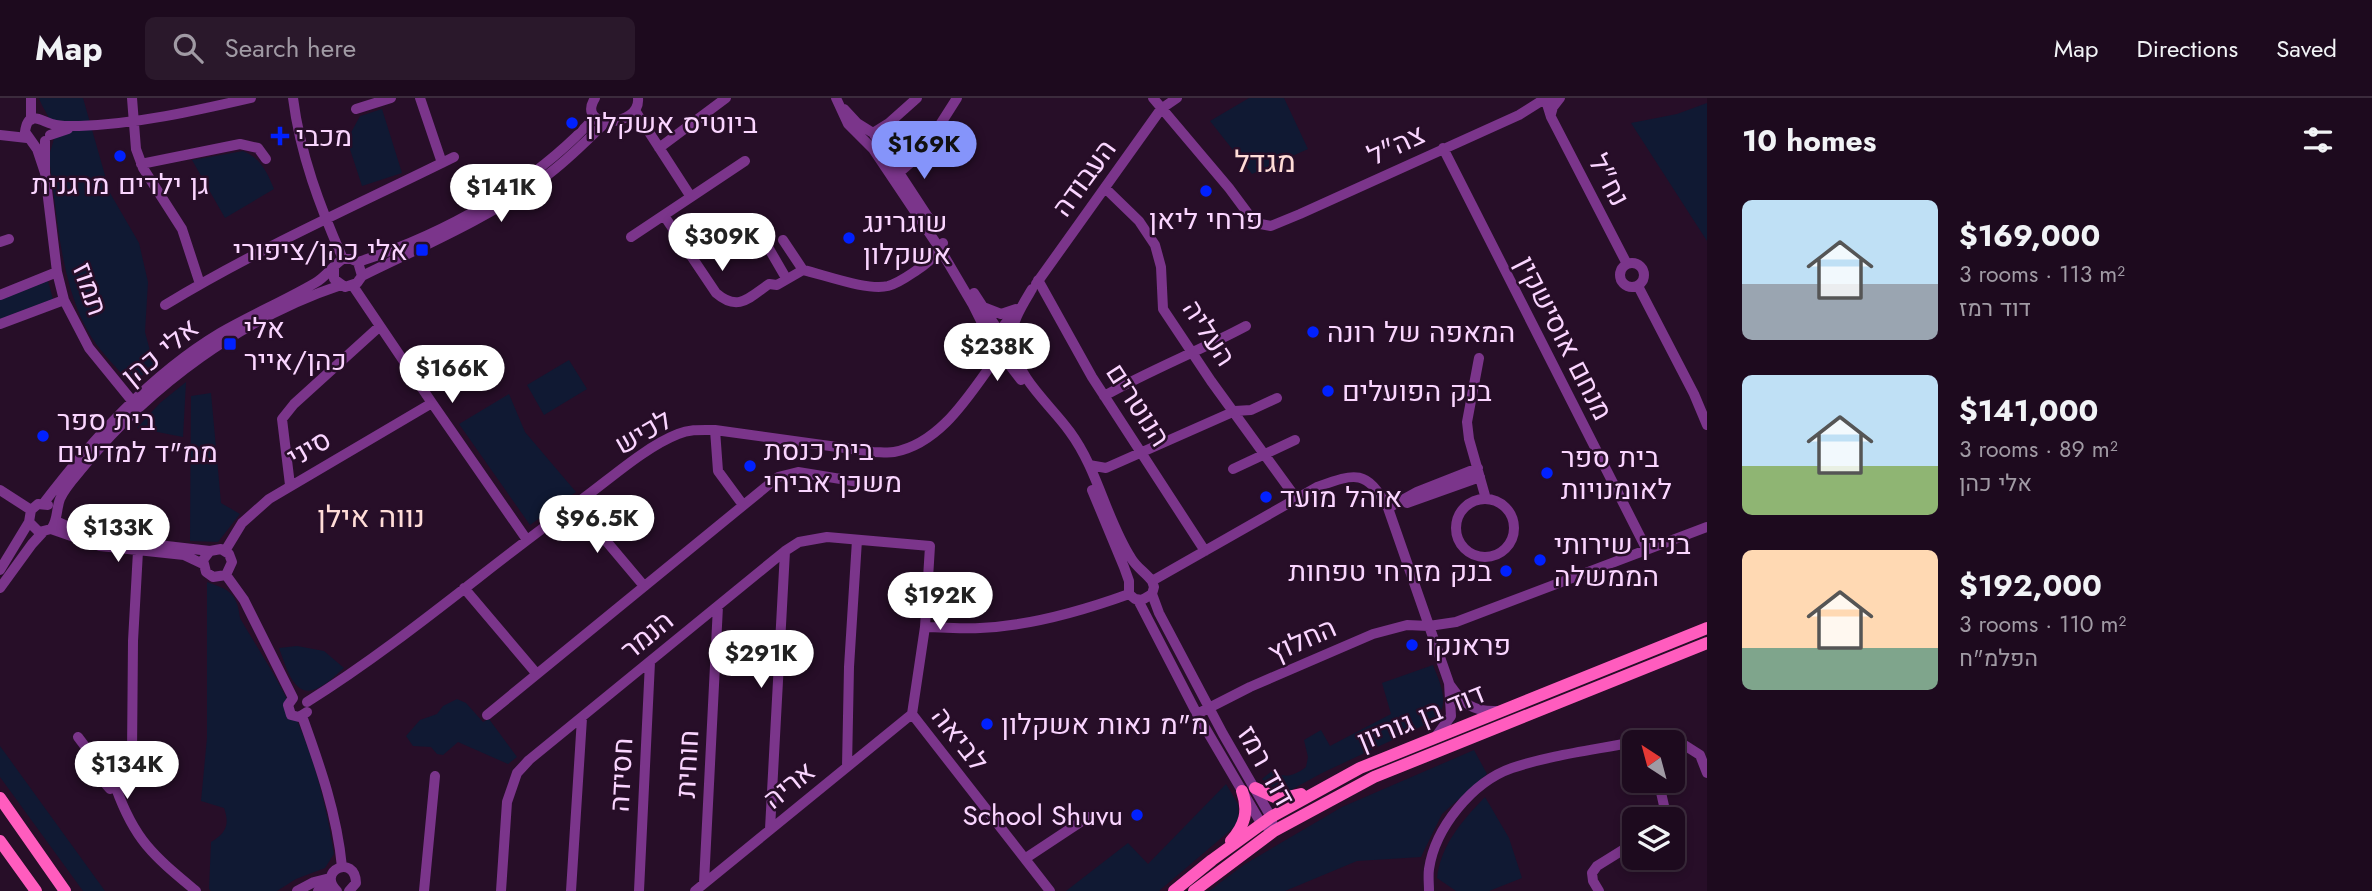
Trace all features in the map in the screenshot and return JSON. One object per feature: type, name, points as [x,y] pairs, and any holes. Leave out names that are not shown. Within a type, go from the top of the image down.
[{"type":"main road","name":"דוד בן גוריון","points":[[1174,891],[1266,820],[1321,787],[1437,735],[1707,628]]},
{"type":"main road","name":"דוד בן גוריון","points":[[1194,891],[1274,831],[1374,776],[1707,643]]},
{"type":"main road","points":[[1220,854],[1235,837],[1245,819],[1249,790],[1279,799],[1321,787]]},
{"type":"main road","points":[[0,799],[65,891]]},
{"type":"main road","points":[[0,841],[36,891]]},
{"type":"street","name":"תמוז","points":[[32,98],[57,272],[64,300],[89,348],[133,402]]},
{"type":"street","points":[[132,98],[136,149],[141,164],[182,229],[200,284]]},
{"type":"street","points":[[0,135],[133,120],[251,98]]},
{"type":"street","points":[[293,98],[303,149],[326,220],[343,259]]},
{"type":"street","points":[[356,109],[391,98]]},
{"type":"street","points":[[420,98],[442,163]]},
{"type":"street","points":[[594,117],[592,105],[595,98]]},
{"type":"street","points":[[354,286],[362,276],[453,233],[547,176],[606,122],[628,117],[635,112],[639,104],[638,98]]},
{"type":"street","points":[[659,148],[726,98]]},
{"type":"street","points":[[873,133],[889,123],[917,98]]},
{"type":"street","points":[[1153,98],[1161,109]]},
{"type":"street","name":"העבודה","points":[[996,342],[1016,309],[1161,109],[1177,98]]},
{"type":"street","name":"צה\"ל","points":[[1161,109],[1229,188],[1255,223],[1271,226],[1519,115],[1548,98]]},
{"type":"street","name":"נח\"ל","points":[[1548,98],[1551,117],[1627,264]]},
{"type":"street","points":[[1551,117],[1553,107],[1560,98]]},
{"type":"street","points":[[836,100],[857,123],[873,133],[896,175],[982,306],[996,342],[1008,351],[1012,341]]},
{"type":"street","points":[[836,100],[852,130],[896,175]]},
{"type":"street","points":[[896,175],[922,153],[954,100]]},
{"type":"street","points":[[635,112],[691,197]]},
{"type":"street","points":[[594,117],[606,122]]},
{"type":"street","points":[[354,286],[341,285],[334,279],[334,269],[343,259],[358,262],[384,254],[448,224],[503,193],[563,149],[594,117]]},
{"type":"street","points":[[141,164],[240,144],[258,148],[266,159]]},
{"type":"street","name":"מנחם אוסישקין","points":[[1443,148],[1646,548]]},
{"type":"street","points":[[165,305],[200,284],[454,157]]},
{"type":"street","points":[[631,237],[665,217],[745,161]]},
{"type":"street","name":"העליה","points":[[1105,188],[1139,220],[1155,245],[1161,267],[1163,309],[1296,498]]},
{"type":"street","points":[[665,217],[716,293],[726,302],[745,300],[769,284],[777,285],[795,274]]},
{"type":"street","points":[[783,240],[795,274]]},
{"type":"street","points":[[768,247],[795,274],[878,287],[899,282],[918,269],[942,245]]},
{"type":"street","points":[[942,245],[996,342],[1031,396],[1074,450],[1129,581],[1133,597]]},
{"type":"street","points":[[358,262],[362,276]]},
{"type":"street","points":[[1627,264],[1639,264],[1644,270],[1644,277],[1638,286],[1630,287],[1621,281],[1620,273],[1627,264]]},
{"type":"street","name":"אלי כהן","points":[[43,504],[69,470],[133,402],[166,372],[219,334],[312,285],[334,269]]},
{"type":"street","points":[[0,295],[57,272]]},
{"type":"street","name":"העבודה","points":[[1012,341],[1018,313],[1035,284]]},
{"type":"street","name":"הנוטרים","points":[[1035,284],[1205,551]]},
{"type":"street","name":"אלי כהן","points":[[0,588],[32,544],[51,524],[61,496],[87,463],[142,406],[185,368],[268,317],[341,285]]},
{"type":"street","points":[[354,286],[527,540]]},
{"type":"street","points":[[1638,286],[1694,394],[1707,425]]},
{"type":"street","points":[[0,324],[64,300]]},
{"type":"street","points":[[982,306],[1001,314],[1016,309]]},
{"type":"street","points":[[290,485],[282,419],[294,404],[380,326]]},
{"type":"street","points":[[1104,396],[1164,364],[1246,326]]},
{"type":"street","points":[[996,342],[1012,341]]},
{"type":"street","points":[[1012,341],[1026,376],[1070,431],[1089,465],[1125,547],[1142,574],[1152,581]]},
{"type":"street","name":"לכיש","points":[[307,702],[358,670],[575,504],[668,439],[691,430],[715,429],[860,450],[894,452],[916,444],[937,430],[956,412],[983,375],[996,342]]},
{"type":"street","name":"לכיש","points":[[969,394],[996,342]]},
{"type":"street","points":[[1479,358],[1467,422],[1469,439],[1486,499]]},
{"type":"street","points":[[983,375],[999,368],[1016,372]]},
{"type":"street","points":[[1694,394],[1707,411]]},
{"type":"street","points":[[1089,465],[1106,468],[1235,411],[1251,410],[1277,398]]},
{"type":"street","name":"סיני","points":[[225,551],[242,523],[255,510],[290,485],[432,403]]},
{"type":"street","points":[[715,429],[718,471],[743,505]]},
{"type":"street","points":[[1233,469],[1295,440]]},
{"type":"street","points":[[1388,508],[1479,472]]},
{"type":"street","points":[[487,715],[778,477],[788,474],[813,474],[865,483]]},
{"type":"street","points":[[1152,581],[1317,486],[1343,478],[1362,477],[1373,484],[1388,508],[1449,683],[1457,695],[1473,709],[1483,712],[1502,711]]},
{"type":"street","points":[[0,490],[31,510]]},
{"type":"street","points":[[1486,499],[1503,505],[1513,520],[1514,529],[1507,546],[1492,556],[1483,557],[1465,550],[1456,532],[1457,522],[1467,505],[1486,499]]},
{"type":"street","points":[[31,510],[43,504],[51,508],[51,524]]},
{"type":"street","points":[[575,504],[644,586]]},
{"type":"street","points":[[0,570],[29,522],[31,510]]},
{"type":"street","points":[[29,522],[34,530],[51,524],[106,539],[210,551]]},
{"type":"street","points":[[51,524],[100,545],[184,555],[203,564]]},
{"type":"street","name":"החלוץ","points":[[1197,714],[1250,687],[1356,641],[1400,626],[1446,625],[1707,527]]},
{"type":"street","name":"הנמר","points":[[501,891],[507,802],[517,773],[529,760],[785,551],[799,542],[813,538],[930,546]]},
{"type":"street","points":[[847,767],[849,667],[857,540]]},
{"type":"street","name":"לביאה","points":[[930,546],[925,627],[912,714],[1050,891]]},
{"type":"street","points":[[217,548],[225,551],[232,562],[226,575],[209,575],[203,564],[204,556],[217,548]]},
{"type":"street","points":[[132,753],[120,754],[108,765],[103,781],[110,789],[131,778],[138,761],[132,753],[133,641],[138,551]]},
{"type":"street","points":[[770,830],[785,551]]},
{"type":"street","points":[[1129,581],[1134,575],[1142,574]]},
{"type":"street","points":[[226,575],[244,600],[293,698]]},
{"type":"street","points":[[925,627],[979,628],[1012,625],[1133,597],[1146,599],[1152,594],[1152,581]]},
{"type":"street","points":[[464,589],[536,673]]},
{"type":"street","name":"דוד רמז","points":[[1152,594],[1159,613],[1249,790],[1274,831]]},
{"type":"street","name":"דוד רמז","points":[[1133,597],[1197,714],[1249,790]]},
{"type":"street","name":"חוחית","points":[[699,887],[718,606]]},
{"type":"street","name":"חסידה","points":[[639,891],[650,662]]},
{"type":"street","points":[[1437,735],[1447,725],[1451,716],[1449,683]]},
{"type":"street","points":[[301,697],[307,702],[308,709],[302,716],[294,717],[288,710],[293,698],[301,697]]},
{"type":"street","name":"אריה","points":[[699,887],[912,714]]},
{"type":"street","points":[[302,716],[326,781],[337,826],[342,867]]},
{"type":"street","points":[[571,891],[582,718]]},
{"type":"street","points":[[78,737],[93,757],[108,765]]},
{"type":"street","points":[[1685,744],[1704,753],[1707,773]]},
{"type":"street","points":[[1429,891],[1429,869],[1439,839],[1470,795],[1492,778],[1510,768],[1622,745]]},
{"type":"street","points":[[424,891],[435,776]]},
{"type":"street","points":[[116,788],[132,828],[142,842],[155,857],[196,891]]},
{"type":"street","points":[[1026,858],[1088,817]]},
{"type":"street","points":[[1599,891],[1592,873],[1597,866],[1622,850]]},
{"type":"street","points":[[333,885],[335,870],[342,867],[350,869],[355,875],[356,883],[349,891]]},
{"type":"street","points":[[298,891],[314,882],[333,885]]},
{"type":"street","points":[[318,891],[333,885]]},
{"type":"shaded area","points":[[39,98],[83,98],[110,193],[139,243],[148,282],[145,332],[154,366],[131,384],[92,338],[73,297],[62,252],[49,159],[54,131]]},
{"type":"shaded area","points":[[1249,98],[1284,98],[1308,149],[1252,174],[1210,121]]},
{"type":"shaded area","points":[[1707,103],[1707,241],[1631,123],[1677,114]]},
{"type":"shaded area","points":[[382,109],[402,173],[362,186],[347,140],[360,116]]},
{"type":"shaded area","points":[[243,151],[259,162],[274,189],[225,218],[192,160]]},
{"type":"shaded area","points":[[48,281],[53,299],[0,319],[0,300]]},
{"type":"shaded area","points":[[569,360],[587,389],[544,415],[527,385]]},
{"type":"shaded area","points":[[186,382],[183,437],[137,428],[160,403]]},
{"type":"shaded area","points":[[211,393],[221,503],[240,514],[218,542],[190,541],[191,396]]},
{"type":"shaded area","points":[[509,394],[525,432],[576,492],[530,525],[459,424]]},
{"type":"shaded area","points":[[207,582],[227,590],[237,603],[240,618],[296,718],[315,768],[324,802],[334,854],[325,868],[296,879],[277,891],[209,889],[211,842],[223,832],[227,819],[224,808],[201,801],[207,738]]},
{"type":"shaded area","points":[[297,646],[324,651],[344,668],[316,689],[301,689],[291,678],[279,648]]},
{"type":"shaded area","points":[[1433,665],[1443,701],[1439,715],[1433,721],[1291,790],[1278,791],[1262,779],[1272,771],[1289,775],[1306,767],[1308,757],[1304,740],[1321,730],[1330,746],[1391,714],[1382,683]]},
{"type":"shaded area","points":[[457,699],[466,703],[483,722],[489,719],[517,757],[508,764],[458,742],[443,755],[437,754],[431,747],[413,746],[406,736],[420,720],[437,714],[443,706]]},
{"type":"shaded area","points":[[0,746],[105,891],[83,891],[0,777]]},
{"type":"shaded area","points":[[1474,750],[1487,774],[1442,814],[1421,857],[1357,861],[1285,891],[1209,891],[1245,864],[1342,807]]},
{"type":"shaded area","points":[[1226,784],[1238,804],[1239,823],[1159,891],[1066,891],[1128,843],[1148,864]]},
{"type":"shaded area","points":[[1485,797],[1509,838],[1522,878],[1489,891],[1456,891],[1437,878],[1439,866],[1454,833]]},
{"type":"place","name":"ביוטיס אשקלון","points":[[572,123]]},
{"type":"place","name":"מכבי","points":[[280,136]]},
{"type":"place","name":"גן ילדים מרגנית","points":[[120,156]]},
{"type":"place","name":"פרחי ליאן","points":[[1206,191]]},
{"type":"place","name":"שוגרינג אשקלון","points":[[849,238]]},
{"type":"place","name":"אלי כהן/ציפורי","points":[[422,250]]},
{"type":"place","name":"המאפה של רונה","points":[[1313,332]]},
{"type":"place","name":"אלי כהן/אייר","points":[[230,344]]},
{"type":"place","name":"בנק הפועלים","points":[[1328,391]]},
{"type":"place","name":"בית ספר ממ\"ד למדעים","points":[[43,436]]},
{"type":"place","name":"בית כנסת משכן אביחי","points":[[750,466]]},
{"type":"place","name":"בית ספר לאומנויות","points":[[1547,473]]},
{"type":"place","name":"אוהל מועד","points":[[1266,497]]},
{"type":"place","name":"בניין שירותי הממשלה","points":[[1540,560]]},
{"type":"place","name":"בנק מזרחי טפחות","points":[[1506,571]]},
{"type":"place","name":"פראנקו","points":[[1412,645]]},
{"type":"place","name":"מ\"מ נאות אשקלון","points":[[987,724]]},
{"type":"place","name":"School Shuvu","points":[[1137,815]]},
{"type":"district","name":"מגדל","points":[[1265,161]]},
{"type":"district","name":"נווה אילן","points":[[371,516]]}]
